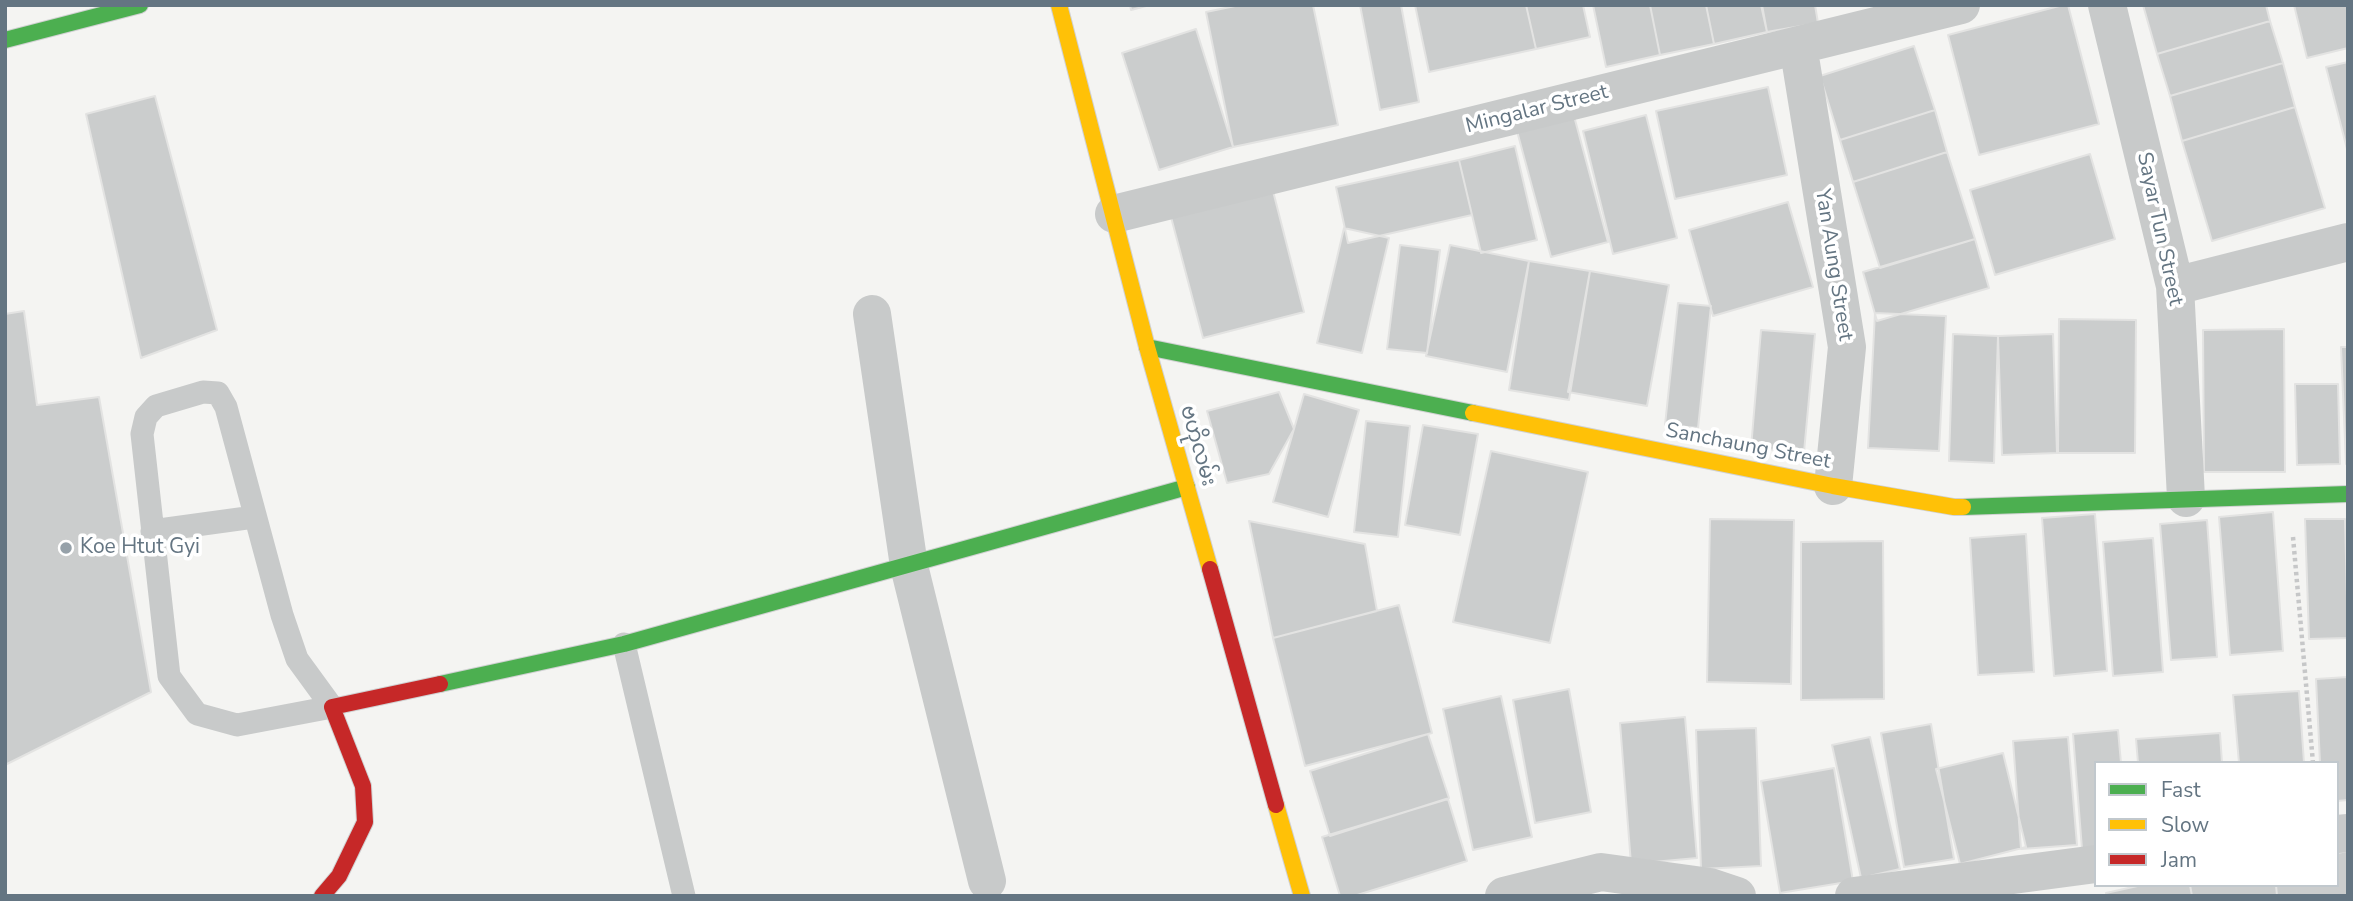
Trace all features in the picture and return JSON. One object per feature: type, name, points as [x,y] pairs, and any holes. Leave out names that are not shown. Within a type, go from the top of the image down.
[{"type":"street","points":[[5,40],[140,5]]},
{"type":"street","name":"ဗဟိုလမ်း","points":[[1059,5],[1147,347],[1302,896]]},
{"type":"street","name":"Mingalar Street","points":[[1114,214],[1961,5]]},
{"type":"street","name":"Sayar Tun Street","points":[[2107,5],[2175,286],[2186,498]]},
{"type":"street","name":"Yan Aung Street","points":[[1798,46],[1847,347],[1833,486]]},
{"type":"street","points":[[2175,286],[2348,242]]},
{"type":"street","points":[[872,314],[909,566],[987,881]]},
{"type":"street","name":"Sanchaung Street","points":[[1147,347],[1833,486],[1954,507],[2348,494]]},
{"type":"street","points":[[322,896],[340,876],[365,822],[363,786],[332,708],[624,645],[1187,487]]},
{"type":"street","points":[[1854,896],[2094,864]]},
{"type":"street","points":[[1504,896],[1601,872],[1710,887],[1737,896]]},
{"type":"lane","points":[[204,392],[218,393],[226,407],[254,517],[297,659],[332,708],[237,725],[197,714],[169,676],[152,531],[142,434],[146,417],[156,405],[204,392]]},
{"type":"lane","points":[[152,531],[254,517]]},
{"type":"lane","points":[[624,645],[684,896]]},
{"type":"path","points":[[2290,496],[2313,761]]},
{"type":"building","points":[[1130,5],[1150,5],[1131,10]]},
{"type":"building","points":[[1240,5],[1313,5],[1338,125],[1233,147],[1206,12]]},
{"type":"building","points":[[1360,5],[1401,5],[1419,102],[1380,110]]},
{"type":"building","points":[[1415,5],[1526,5],[1536,49],[1429,72]]},
{"type":"building","points":[[1526,5],[1583,5],[1590,37],[1536,49]]},
{"type":"building","points":[[1593,5],[1650,5],[1660,55],[1606,67]]},
{"type":"building","points":[[1650,5],[1706,5],[1714,44],[1660,55]]},
{"type":"building","points":[[1706,5],[1761,5],[1767,32],[1714,44]]},
{"type":"building","points":[[1762,5],[1815,5],[1818,23],[1767,32]]},
{"type":"building","points":[[2068,5],[2099,124],[1979,155],[1948,35]]},
{"type":"building","points":[[2143,5],[2266,5],[2270,21],[2157,54]]},
{"type":"building","points":[[2294,5],[2348,5],[2348,48],[2307,58]]},
{"type":"building","points":[[2270,21],[2283,63],[2170,96],[2157,54]]},
{"type":"building","points":[[1196,29],[1233,147],[1159,170],[1122,53]]},
{"type":"building","points":[[1914,46],[1935,110],[1840,140],[1820,76]]},
{"type":"building","points":[[2348,62],[2348,153],[2326,67]]},
{"type":"building","points":[[2283,63],[2295,107],[2182,141],[2170,96]]},
{"type":"building","points":[[1768,87],[1787,175],[1675,199],[1656,111]]},
{"type":"building","points":[[155,96],[217,330],[141,358],[86,114]]},
{"type":"building","points":[[2295,107],[2325,208],[2212,241],[2182,141]]},
{"type":"building","points":[[1935,110],[1947,152],[1853,182],[1840,140]]},
{"type":"building","points":[[1646,115],[1677,238],[1613,254],[1583,131]]},
{"type":"building","points":[[1574,116],[1608,242],[1551,257],[1517,131]]},
{"type":"building","points":[[1515,146],[1537,240],[1481,253],[1459,160]]},
{"type":"building","points":[[1947,152],[1975,239],[1880,268],[1853,182]]},
{"type":"building","points":[[2090,154],[2115,239],[1995,275],[1970,190]]},
{"type":"building","points":[[1459,160],[1472,215],[1348,243],[1336,187]]},
{"type":"building","points":[[1273,191],[1304,312],[1203,338],[1171,217]]},
{"type":"building","points":[[1788,202],[1813,287],[1713,316],[1689,230]]},
{"type":"building","points":[[1344,228],[1389,238],[1362,353],[1317,343]]},
{"type":"building","points":[[1975,239],[1989,288],[1877,321],[1863,272]]},
{"type":"building","points":[[1400,245],[1440,250],[1427,353],[1387,349]]},
{"type":"building","points":[[1450,245],[1529,261],[1507,372],[1426,356]]},
{"type":"building","points":[[1529,261],[1590,271],[1569,400],[1509,390]]},
{"type":"building","points":[[1590,271],[1669,285],[1647,406],[1568,392]]},
{"type":"building","points":[[1678,303],[1711,306],[1698,428],[1665,425]]},
{"type":"building","name":"Koe Htut Gyi","points":[[24,311],[37,405],[99,397],[151,692],[5,765],[5,314]]},
{"type":"building","points":[[1875,313],[1946,316],[1939,451],[1868,448]]},
{"type":"building","points":[[2059,319],[2136,320],[2135,453],[2058,453]]},
{"type":"building","points":[[2284,329],[2285,472],[2204,472],[2203,330]]},
{"type":"building","points":[[1761,330],[1815,334],[1804,452],[1751,448]]},
{"type":"building","points":[[1953,334],[1998,336],[1994,463],[1949,461]]},
{"type":"building","points":[[2053,334],[2057,453],[2002,455],[1998,336]]},
{"type":"building","points":[[2341,347],[2348,347],[2348,464],[2346,464]]},
{"type":"building","points":[[2295,384],[2338,384],[2340,464],[2297,465]]},
{"type":"building","points":[[1279,392],[1294,429],[1269,474],[1227,483],[1207,411]]},
{"type":"building","points":[[1304,394],[1359,410],[1328,517],[1273,502]]},
{"type":"building","points":[[1366,421],[1410,426],[1398,537],[1354,532]]},
{"type":"building","points":[[1423,425],[1478,434],[1460,535],[1405,525]]},
{"type":"building","points":[[1491,451],[1588,472],[1550,643],[1453,622]]},
{"type":"building","points":[[2273,512],[2283,651],[2230,655],[2219,517]]},
{"type":"building","points":[[2095,514],[2107,671],[2054,676],[2042,518]]},
{"type":"building","points":[[1710,519],[1794,520],[1791,684],[1707,682]]},
{"type":"building","points":[[2305,519],[2345,519],[2348,638],[2309,639]]},
{"type":"building","points":[[2207,520],[2217,657],[2171,660],[2160,524]]},
{"type":"building","points":[[1249,521],[1365,544],[1377,611],[1273,638]]},
{"type":"building","points":[[2026,534],[2034,672],[1978,675],[1970,538]]},
{"type":"building","points":[[2153,538],[2163,672],[2113,676],[2103,542]]},
{"type":"building","points":[[1883,541],[1884,699],[1801,700],[1801,542]]},
{"type":"building","points":[[1399,605],[1432,733],[1305,766],[1273,638]]},
{"type":"building","points":[[2348,677],[2348,800],[2339,801],[2339,761],[2320,761],[2316,679]]},
{"type":"building","points":[[1569,689],[1591,812],[1535,823],[1513,700]]},
{"type":"building","points":[[2299,691],[2304,761],[2239,761],[2233,695]]},
{"type":"building","points":[[1501,696],[1532,837],[1473,850],[1443,709]]},
{"type":"building","points":[[1685,717],[1697,858],[1631,864],[1620,723]]},
{"type":"building","points":[[1931,724],[1954,859],[1904,867],[1881,733]]},
{"type":"building","points":[[1756,728],[1761,866],[1701,869],[1696,730]]},
{"type":"building","points":[[2118,730],[2121,761],[2094,761],[2094,848],[2082,849],[2073,734]]},
{"type":"building","points":[[2220,733],[2222,761],[2138,761],[2136,739]]},
{"type":"building","points":[[1428,734],[1449,798],[1330,836],[1310,771]]},
{"type":"building","points":[[1870,737],[1900,869],[1861,878],[1832,745]]},
{"type":"building","points":[[2068,737],[2077,845],[2021,849],[2013,741]]},
{"type":"building","points":[[2003,753],[2026,847],[1960,864],[1936,769]]},
{"type":"building","points":[[1834,768],[1853,881],[1780,893],[1761,781]]},
{"type":"building","points":[[1448,799],[1467,861],[1354,896],[1340,896],[1322,837]]},
{"type":"building","points":[[2348,851],[2348,896],[2277,896],[2276,887],[2339,887],[2339,853]]},
{"type":"building","points":[[2133,887],[2190,887],[2192,896],[2106,896],[2106,893]]},
{"type":"building","points":[[2190,887],[2276,887],[2277,896],[2192,896]]},
{"type":"traffic: fast","points":[[5,40],[140,5]]},
{"type":"traffic: fast","points":[[1147,347],[1473,413]]},
{"type":"traffic: fast","points":[[440,684],[624,644],[1187,487]]},
{"type":"traffic: fast","points":[[1963,507],[2348,494]]},
{"type":"traffic: slow","points":[[1059,5],[1147,347],[1210,569]]},
{"type":"traffic: slow","points":[[1473,413],[1833,486],[1963,507]]},
{"type":"traffic: slow","points":[[1276,805],[1302,896]]},
{"type":"traffic: jam","points":[[1210,569],[1276,805]]},
{"type":"traffic: jam","points":[[322,896],[339,876],[365,822],[363,786],[332,707],[440,684]]},
{"type":"place","name":"Koe Htut Gyi","points":[[66,548]]}]
